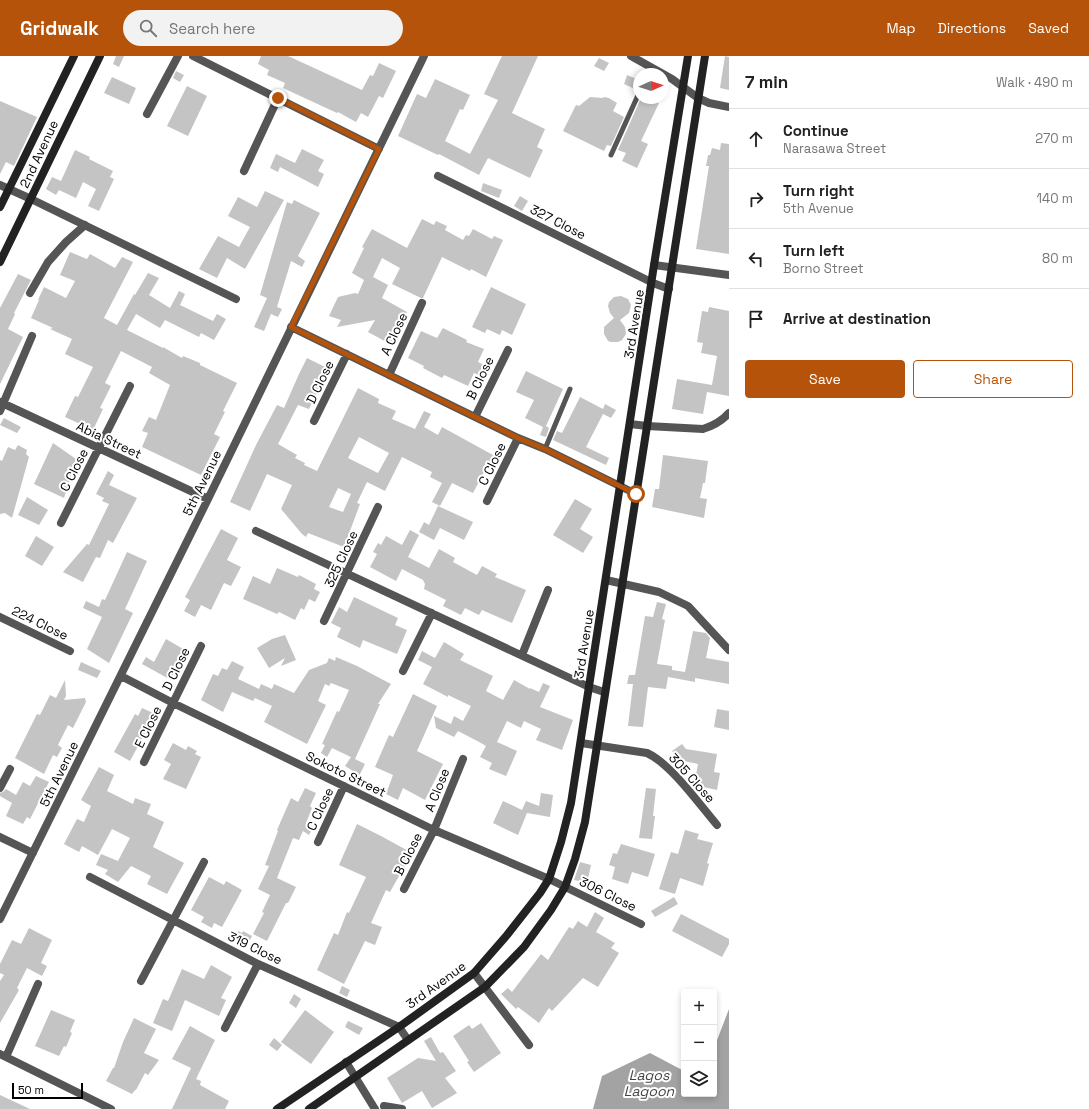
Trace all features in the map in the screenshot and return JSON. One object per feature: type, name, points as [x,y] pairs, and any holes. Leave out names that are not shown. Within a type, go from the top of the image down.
[{"type":"street","name":"2nd Avenue","points":[[0,207],[74,56]]},
{"type":"street","name":"2nd Avenue","points":[[0,262],[100,56]]},
{"type":"street","points":[[147,114],[178,56]]},
{"type":"street","points":[[193,56],[379,149]]},
{"type":"street","name":"5th Avenue","points":[[0,919],[208,499],[424,56]]},
{"type":"street","points":[[631,56],[646,68]]},
{"type":"street","name":"3rd Avenue","points":[[278,1109],[474,973],[507,935],[549,879],[571,804],[653,283],[654,265],[688,56]]},
{"type":"street","points":[[308,1109],[485,987],[524,947],[551,910],[565,887],[575,859],[585,822],[598,745],[604,692],[623,583],[705,56]]},
{"type":"street","points":[[669,79],[684,86],[698,98],[709,103],[729,108]]},
{"type":"street","points":[[244,170],[278,98]]},
{"type":"street","name":"327 Close","points":[[438,176],[653,283],[669,289]]},
{"type":"street","points":[[0,185],[236,299]]},
{"type":"street","points":[[30,293],[48,262],[66,242],[85,225]]},
{"type":"street","points":[[654,265],[729,275]]},
{"type":"street","name":"A Close","points":[[389,375],[422,303]]},
{"type":"street","points":[[291,327],[636,494]]},
{"type":"street","points":[[1,405],[32,336]]},
{"type":"street","name":"B Close","points":[[475,416],[508,350]]},
{"type":"street","name":"D Close","points":[[314,421],[347,354]]},
{"type":"street","name":"C Close","points":[[61,523],[130,386]]},
{"type":"street","name":"Abia Street","points":[[1,405],[208,499]]},
{"type":"street","points":[[630,424],[703,429],[712,426],[725,418],[729,413]]},
{"type":"street","name":"C Close","points":[[487,501],[518,438]]},
{"type":"street","name":"325 Close","points":[[324,621],[378,507]]},
{"type":"street","points":[[256,531],[589,687],[604,692]]},
{"type":"street","points":[[606,580],[659,592],[688,606],[729,650]]},
{"type":"street","points":[[522,655],[548,590]]},
{"type":"street","points":[[403,671],[432,613]]},
{"type":"street","name":"224 Close","points":[[0,617],[70,651]]},
{"type":"street","name":"D Close","points":[[173,703],[201,646]]},
{"type":"street","name":"Sokoto Street","points":[[120,676],[434,830],[565,887]]},
{"type":"street","name":"E Close","points":[[144,762],[173,703]]},
{"type":"street","name":"305 Close","points":[[581,743],[647,753],[657,758],[717,825]]},
{"type":"street","name":"A Close","points":[[434,830],[463,759]]},
{"type":"street","points":[[0,788],[10,769]]},
{"type":"street","name":"C Close","points":[[318,842],[344,786]]},
{"type":"street","name":"B Close","points":[[404,889],[434,830]]},
{"type":"street","points":[[0,837],[33,853]]},
{"type":"street","points":[[141,981],[204,862]]},
{"type":"street","name":"319 Close","points":[[90,877],[258,964],[398,1027],[408,1040]]},
{"type":"street","name":"306 Close","points":[[565,887],[641,924]]},
{"type":"street","points":[[226,1028],[258,964]]},
{"type":"street","points":[[474,973],[529,1044]]},
{"type":"street","points":[[38,984],[3,1056],[98,1106],[111,1109]]},
{"type":"street","points":[[346,1062],[375,1109]]},
{"type":"street","points":[[384,1106],[401,1109]]},
{"type":"lane","points":[[611,155],[634,104]]},
{"type":"lane","points":[[545,449],[570,389]]},
{"type":"water","name":"Lagos Lagoon","points":[[729,1009],[729,1109],[593,1109],[602,1076],[650,1053],[681,1069],[681,1097],[717,1097],[717,1040]]},
{"type":"building","points":[[116,56],[124,56],[119,67],[113,64]]},
{"type":"building","points":[[261,56],[288,56],[362,90],[370,75],[373,76],[379,63],[396,71],[383,98],[379,96],[368,117],[361,113],[356,122],[338,112],[337,113],[283,88],[285,83],[267,75],[269,70],[258,64]]},
{"type":"building","points":[[502,56],[538,56],[512,113],[545,129],[537,147],[543,150],[530,178],[488,158],[479,175],[439,154],[438,155],[398,136],[417,94],[426,98],[435,79],[470,95],[463,110],[460,109],[445,141],[470,154],[498,100],[484,94]]},
{"type":"building","points":[[725,56],[729,57],[729,90],[720,88]]},
{"type":"building","points":[[599,58],[609,63],[604,71],[594,66]]},
{"type":"building","points":[[176,71],[184,75],[180,82],[173,78]]},
{"type":"building","points":[[627,75],[633,78],[633,88],[624,84]]},
{"type":"building","points":[[112,77],[136,88],[129,104],[104,93]]},
{"type":"building","points":[[187,86],[207,96],[188,136],[167,126]]},
{"type":"building","points":[[590,97],[609,98],[617,103],[613,111],[624,117],[611,146],[607,145],[604,151],[563,131],[576,105],[579,106]]},
{"type":"building","points":[[0,101],[37,117],[14,166],[6,162],[0,174]]},
{"type":"building","points":[[638,104],[659,104],[641,141],[648,144],[637,168],[622,161],[626,153],[618,150]]},
{"type":"building","points":[[721,143],[729,144],[729,254],[696,249],[709,166],[706,166],[708,155],[710,155],[712,148],[720,150]]},
{"type":"building","points":[[302,149],[324,160],[318,171],[324,174],[318,187],[280,167],[278,172],[270,168],[276,154],[295,163]]},
{"type":"building","points":[[75,150],[113,171],[110,177],[114,179],[99,211],[88,206],[96,189],[83,182],[76,198],[59,190],[56,195],[46,189],[52,177],[61,181]]},
{"type":"building","points":[[483,183],[502,190],[499,198],[481,191]]},
{"type":"building","points":[[265,191],[284,200],[245,269],[227,258],[217,278],[199,269],[218,236],[239,247],[250,227],[228,216],[238,197],[257,207]]},
{"type":"building","points":[[520,196],[528,201],[522,211],[514,206]]},
{"type":"building","points":[[294,200],[320,213],[298,256],[305,261],[302,267],[291,261],[277,307],[282,309],[278,317],[271,314],[264,331],[254,327],[267,298],[260,295],[287,202],[292,204]]},
{"type":"building","points":[[422,219],[434,225],[436,221],[447,226],[445,230],[463,240],[466,235],[469,236],[473,229],[492,239],[494,236],[503,240],[486,277],[442,257],[423,298],[421,298],[392,284],[400,268],[382,258],[373,277],[388,285],[382,298],[407,312],[390,344],[368,332],[375,320],[337,327],[341,320],[329,316],[338,297],[355,293],[358,294],[364,280],[352,273],[364,248],[362,247],[372,229],[407,248]]},
{"type":"building","points":[[70,252],[87,259],[90,254],[115,268],[122,257],[133,262],[104,318],[117,325],[134,294],[135,295],[148,273],[159,278],[149,295],[170,308],[179,291],[185,294],[180,305],[213,321],[217,314],[226,319],[214,340],[201,333],[199,337],[165,320],[160,328],[136,314],[127,330],[182,358],[183,356],[200,363],[200,365],[237,383],[223,411],[225,412],[214,434],[220,437],[201,475],[142,447],[148,433],[142,431],[149,417],[156,420],[170,385],[149,373],[152,367],[121,351],[105,383],[111,386],[100,408],[103,409],[93,430],[65,417],[75,396],[78,397],[93,367],[65,354],[72,339],[31,318],[44,287],[66,298],[75,281],[60,275]]},
{"type":"building","points":[[18,274],[31,280],[14,313],[15,314],[8,329],[23,337],[0,384],[0,308]]},
{"type":"building","points":[[491,287],[526,304],[512,335],[502,330],[500,335],[487,329],[485,333],[472,327]]},
{"type":"building","points":[[621,296],[628,299],[631,305],[629,313],[620,320],[625,327],[626,334],[622,340],[618,342],[611,342],[608,341],[604,334],[604,327],[614,318],[610,313],[608,306],[609,302],[614,297]]},
{"type":"building","points":[[709,307],[729,311],[729,396],[707,392],[703,414],[672,409],[677,379],[712,385],[717,356],[701,353],[703,343],[697,342],[702,311],[708,312]]},
{"type":"building","points":[[443,328],[467,340],[466,342],[484,349],[478,362],[486,366],[481,376],[474,373],[468,386],[444,375],[442,378],[423,368],[424,366],[408,358],[421,331],[437,338]]},
{"type":"building","points":[[307,358],[331,370],[326,380],[324,379],[309,409],[298,405],[278,444],[297,455],[295,458],[305,463],[304,465],[317,471],[358,388],[379,399],[378,403],[396,411],[392,419],[415,429],[424,411],[431,414],[424,427],[438,435],[442,427],[493,455],[473,493],[452,483],[440,506],[432,502],[442,483],[430,477],[432,472],[402,457],[385,491],[367,482],[357,503],[360,504],[344,547],[308,533],[306,537],[302,534],[281,509],[292,485],[267,474],[250,511],[230,502],[256,445],[277,405],[284,408]],"holes":[[[359,437],[389,453],[378,473],[348,458]],[[338,488],[351,494],[343,512],[329,507]]]},
{"type":"building","points":[[526,371],[563,389],[546,426],[549,428],[546,437],[540,435],[543,427],[525,418],[534,400],[516,392]]},
{"type":"building","points":[[580,397],[603,409],[605,404],[616,410],[611,418],[603,414],[586,447],[609,458],[606,465],[553,440],[557,431],[562,433]]},
{"type":"building","points":[[4,418],[21,427],[17,433],[0,425]]},
{"type":"building","points":[[53,443],[76,459],[64,498],[34,484]]},
{"type":"building","points":[[18,445],[27,450],[26,454],[29,457],[12,518],[5,513],[0,514],[0,460],[2,461],[8,447],[15,450]]},
{"type":"building","points":[[663,455],[708,461],[705,483],[703,483],[700,498],[707,499],[704,518],[652,507],[655,489],[659,489]]},
{"type":"building","points":[[108,471],[114,475],[109,485],[137,498],[113,543],[108,540],[100,558],[96,557],[83,582],[63,572],[87,544],[89,545],[109,504],[102,501],[104,498],[96,494]]},
{"type":"building","points":[[27,497],[48,510],[39,525],[18,515]]},
{"type":"building","points":[[575,499],[592,509],[580,529],[593,537],[583,553],[553,535]]},
{"type":"building","points":[[438,506],[473,522],[464,540],[440,528],[434,540],[419,532],[424,522],[429,525]]},
{"type":"building","points":[[221,529],[238,538],[227,560],[241,567],[231,586],[224,583],[211,610],[201,605],[195,617],[184,611],[190,600],[185,597]]},
{"type":"building","points":[[410,530],[419,535],[408,557],[429,568],[439,549],[455,558],[453,562],[477,575],[482,566],[497,574],[495,577],[526,590],[512,623],[482,610],[479,615],[465,608],[461,615],[443,606],[446,600],[424,589],[425,584],[423,580],[402,569],[396,581],[370,567],[377,554],[373,552],[378,543],[381,545],[386,536],[402,545]]},
{"type":"building","points":[[36,536],[54,547],[42,566],[25,556]]},
{"type":"building","points":[[127,552],[147,561],[125,609],[133,613],[109,663],[87,649],[102,617],[83,608],[86,601],[99,607],[102,599],[105,600]]},
{"type":"building","points":[[277,568],[298,577],[299,575],[316,584],[314,589],[320,592],[315,602],[309,599],[304,610],[301,608],[295,620],[279,612],[277,614],[243,599],[253,576],[270,584]]},
{"type":"building","points":[[354,597],[398,618],[395,625],[407,630],[397,654],[363,640],[360,648],[337,637],[341,628],[331,623],[339,607],[347,612]]},
{"type":"building","points":[[657,602],[666,604],[662,619],[665,620],[657,664],[672,666],[672,670],[685,672],[693,631],[706,633],[710,638],[706,658],[729,662],[729,684],[695,678],[695,682],[668,677],[666,689],[648,687],[643,727],[628,726],[633,684],[627,684],[629,675],[635,675],[645,616],[653,617]]},
{"type":"building","points":[[285,635],[296,660],[281,666],[285,658],[269,668],[257,648],[272,639]]},
{"type":"building","points":[[166,639],[185,650],[171,680],[142,664],[146,657],[154,662]]},
{"type":"building","points":[[444,642],[464,654],[460,660],[493,676],[486,691],[503,700],[514,680],[539,692],[543,683],[550,686],[540,707],[573,720],[562,750],[536,740],[541,729],[524,721],[521,728],[507,721],[497,742],[517,751],[506,776],[489,769],[492,763],[480,757],[486,746],[458,731],[454,737],[436,728],[434,716],[451,724],[454,716],[463,721],[471,706],[448,695],[448,697],[423,684],[432,667],[418,660],[422,651],[435,658]]},
{"type":"building","points":[[336,657],[391,684],[378,704],[380,704],[355,759],[332,748],[327,757],[321,753],[325,745],[322,744],[337,711],[339,712],[349,690],[331,683],[329,686],[325,684],[318,701],[326,705],[307,744],[264,722],[272,706],[255,698],[253,701],[232,692],[223,712],[201,700],[213,674],[218,676],[222,668],[227,670],[232,661],[244,667],[238,679],[259,689],[261,684],[272,689],[274,684],[294,693],[309,670],[327,663],[329,658],[335,661]]},
{"type":"building","points":[[81,662],[101,671],[97,678],[78,670]]},
{"type":"building","points":[[65,680],[66,696],[64,700],[85,698],[86,702],[73,728],[68,725],[58,745],[62,748],[57,757],[53,755],[44,774],[15,758],[37,714],[40,715],[50,695],[56,698]]},
{"type":"building","points":[[413,694],[437,706],[417,751],[443,764],[425,800],[403,788],[398,800],[386,794],[393,775],[375,767],[389,735],[393,737]]},
{"type":"building","points":[[142,708],[153,713],[151,722],[130,761],[114,752],[135,714],[138,716]]},
{"type":"building","points":[[717,709],[729,711],[729,730],[714,727]]},
{"type":"building","points":[[173,743],[186,750],[188,746],[197,751],[195,754],[201,757],[186,789],[163,779],[171,764],[164,760]]},
{"type":"building","points":[[682,744],[686,749],[717,754],[714,772],[720,773],[717,790],[694,785],[698,764],[679,760],[672,751]]},
{"type":"building","points":[[351,757],[365,764],[359,776],[352,773],[353,771],[345,766]]},
{"type":"building","points":[[99,767],[114,775],[107,791],[133,804],[135,798],[151,804],[147,814],[164,822],[153,847],[184,863],[167,894],[147,884],[151,876],[131,866],[118,882],[105,874],[108,870],[96,865],[101,854],[118,861],[130,838],[112,829],[98,855],[82,846],[79,852],[64,844],[77,819],[84,822],[91,806],[81,800]]},
{"type":"building","points":[[36,776],[49,782],[30,819],[27,817],[23,824],[6,816],[12,803],[0,796],[0,793],[6,789],[16,795],[23,782],[30,786]]},
{"type":"building","points":[[305,788],[316,793],[310,806],[312,808],[306,823],[313,827],[309,835],[303,831],[299,840],[293,838],[277,878],[296,887],[288,903],[286,903],[267,941],[253,934],[264,913],[262,912],[270,895],[258,889],[269,866],[265,865],[278,831],[277,830],[291,798],[298,802]]},
{"type":"building","points":[[646,788],[656,789],[652,839],[639,838]]},
{"type":"building","points":[[541,793],[553,795],[550,817],[527,813],[518,835],[493,823],[503,801],[522,810],[526,801],[539,806]]},
{"type":"building","points":[[357,824],[412,853],[390,892],[386,890],[371,923],[382,927],[375,945],[365,941],[344,984],[317,970],[334,933],[338,935],[347,912],[349,913],[366,877],[339,865]]},
{"type":"building","points":[[685,830],[699,834],[697,839],[713,843],[707,863],[709,864],[703,886],[680,878],[675,894],[659,889],[671,852],[678,854]]},
{"type":"building","points":[[621,844],[655,854],[648,877],[632,872],[628,884],[612,879],[615,867],[609,865],[613,853],[617,854]]},
{"type":"building","points":[[580,862],[591,865],[587,883],[574,880]]},
{"type":"building","points":[[209,877],[224,885],[226,881],[242,890],[222,927],[214,923],[212,928],[201,922],[204,917],[191,910]]},
{"type":"building","points":[[674,897],[678,904],[655,917],[651,911]]},
{"type":"building","points":[[595,912],[604,918],[596,932],[615,943],[611,948],[619,953],[598,987],[583,978],[552,1011],[549,1008],[539,1023],[518,1007],[516,1009],[501,994],[508,988],[512,992],[541,954],[548,960],[569,927],[573,929],[578,921],[587,927]]},
{"type":"building","points":[[681,914],[729,939],[729,944],[722,957],[672,931]]},
{"type":"building","points":[[29,928],[52,940],[41,963],[47,966],[42,976],[27,968],[17,988],[19,990],[0,1023],[0,981],[4,975],[0,973],[0,964],[12,940],[21,944]]},
{"type":"building","points":[[238,931],[242,933],[243,931],[252,936],[248,944],[235,937]]},
{"type":"building","points":[[211,965],[232,977],[221,998],[226,1000],[219,1016],[185,1000],[172,1031],[153,1023],[163,999],[168,1001],[182,969],[204,979]]},
{"type":"building","points":[[342,986],[350,990],[347,997],[339,993]]},
{"type":"building","points":[[294,994],[301,999],[296,1008],[289,1003]]},
{"type":"building","points":[[51,1010],[75,1020],[70,1032],[72,1033],[66,1047],[64,1046],[59,1056],[35,1046]]},
{"type":"building","points":[[305,1010],[334,1032],[311,1064],[281,1042]]},
{"type":"building","points":[[134,1018],[156,1029],[144,1053],[159,1060],[148,1075],[145,1073],[136,1090],[132,1094],[106,1081],[114,1068],[123,1042]]},
{"type":"building","points":[[348,1021],[363,1028],[359,1035],[345,1027]]},
{"type":"building","points":[[481,1023],[501,1053],[474,1072],[467,1062],[469,1061],[453,1036],[469,1025],[472,1029]]},
{"type":"building","points":[[190,1026],[215,1040],[196,1079],[201,1081],[200,1085],[229,1101],[225,1109],[172,1109],[191,1068],[172,1059]]},
{"type":"building","points":[[431,1037],[440,1053],[443,1052],[456,1071],[445,1078],[457,1093],[432,1108],[422,1091],[402,1103],[387,1078],[418,1058],[436,1061],[424,1041]]},
{"type":"building","points":[[274,1038],[282,1045],[277,1051],[269,1045]]},
{"type":"building","points":[[0,1095],[30,1109],[0,1109]]},
{"type":"route","points":[[278,98],[379,149],[291,327],[636,494]]}]
